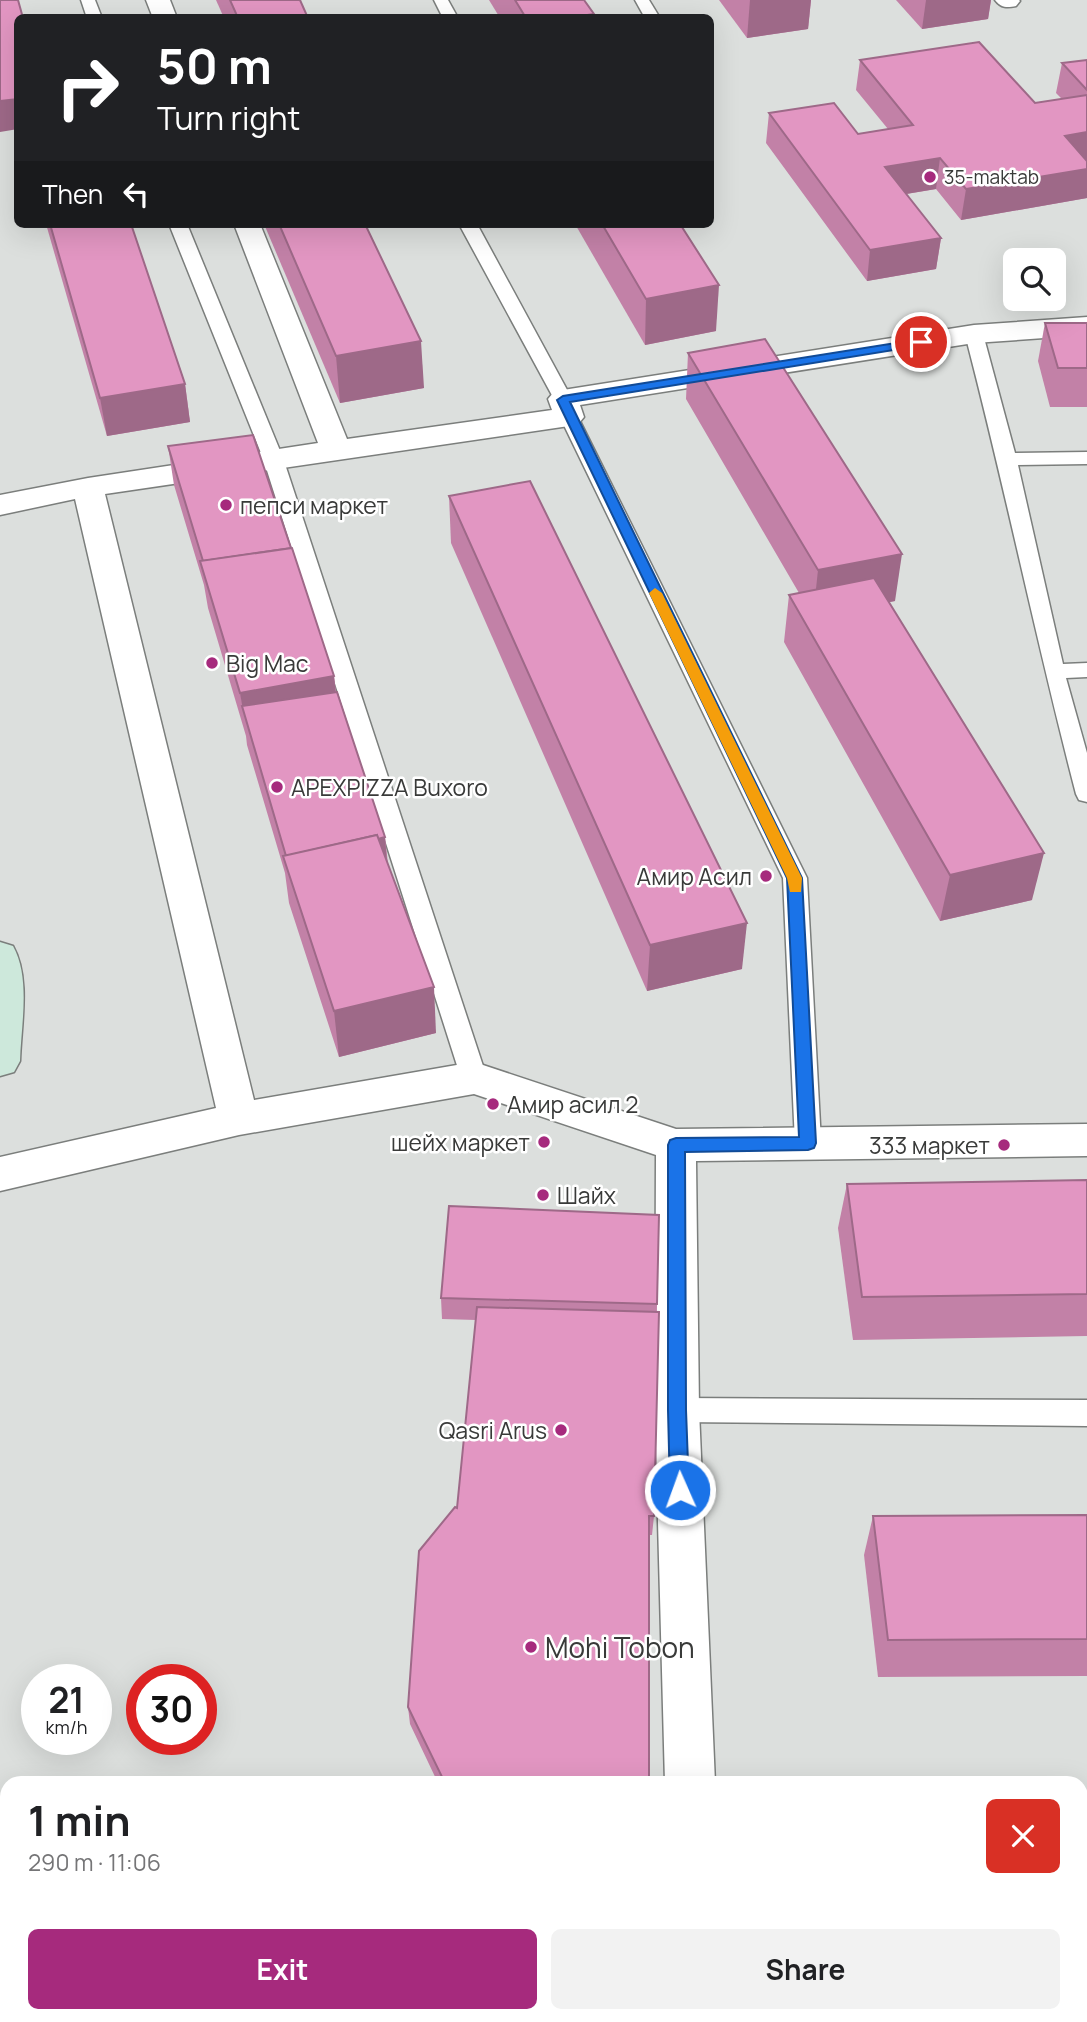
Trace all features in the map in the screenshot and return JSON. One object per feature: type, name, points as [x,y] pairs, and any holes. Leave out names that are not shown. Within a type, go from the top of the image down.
[{"type":"main road","points":[[0,956],[4,1015],[0,1061]]},
{"type":"street","points":[[249,228],[336,449]]},
{"type":"street","points":[[0,505],[88,487],[336,449],[974,334],[1087,326]]},
{"type":"street","points":[[88,487],[239,1119]]},
{"type":"street","points":[[0,1174],[239,1119],[474,1078],[676,1145],[1087,1140]]},
{"type":"street","points":[[676,1145],[677,1410],[690,1776]]},
{"type":"lane","points":[[180,228],[273,458],[474,1078]]},
{"type":"lane","points":[[470,228],[566,408],[795,878],[808,1143]]},
{"type":"lane","points":[[974,334],[1007,459],[1054,671],[1087,794]]},
{"type":"lane","points":[[1007,459],[1087,458]]},
{"type":"lane","points":[[1054,671],[1087,670]]},
{"type":"lane","points":[[677,1410],[1087,1413]]},
{"type":"building","points":[[0,0],[18,0],[22,14],[14,14],[14,99],[0,101]]},
{"type":"building","points":[[230,0],[300,0],[306,14],[236,14]]},
{"type":"building","points":[[515,0],[584,0],[594,14],[524,14]]},
{"type":"building","name":"35-maktab","points":[[979,42],[1035,103],[1087,95],[1087,132],[1065,136],[1087,161],[1087,169],[966,189],[940,158],[885,167],[941,238],[870,250],[769,113],[834,103],[858,134],[913,125],[860,60]]},
{"type":"building","points":[[1087,60],[1087,90],[1062,63]]},
{"type":"building","points":[[51,228],[132,228],[185,384],[100,398]]},
{"type":"building","points":[[281,228],[367,228],[421,341],[336,356]]},
{"type":"building","points":[[604,228],[683,228],[719,285],[646,299]]},
{"type":"building","points":[[1045,323],[1087,323],[1087,368],[1058,368]]},
{"type":"building","points":[[765,339],[902,554],[818,570],[688,353]]},
{"type":"building","points":[[253,435],[291,548],[203,561],[168,446]]},
{"type":"building","points":[[530,481],[747,923],[650,945],[449,496]]},
{"type":"building","points":[[292,548],[334,676],[240,693],[200,561]]},
{"type":"building","points":[[874,578],[1044,853],[950,875],[789,595]]},
{"type":"building","points":[[337,692],[385,837],[378,839],[377,835],[286,856],[242,706]]},
{"type":"building","points":[[377,835],[434,987],[334,1011],[283,856]]},
{"type":"building","points":[[1087,1180],[1087,1294],[862,1297],[847,1184]]},
{"type":"building","points":[[449,1206],[659,1215],[657,1304],[441,1298]]},
{"type":"building","points":[[477,1307],[659,1312],[654,1516],[649,1516],[649,1776],[442,1776],[408,1707],[419,1551],[455,1507],[457,1508]]},
{"type":"building","points":[[1087,1515],[1087,1639],[888,1640],[873,1516]]},
{"type":"slow traffic","points":[[655,593],[795,878],[795,888]]},
{"type":"place","name":"35-maktab","points":[[930,177]]},
{"type":"place","name":"пепси маркет","points":[[226,505]]},
{"type":"place","name":"Big Mac","points":[[212,663]]},
{"type":"place","name":"APEXPIZZA Buxoro","points":[[277,787]]},
{"type":"place","name":"Амир Асил","points":[[766,876]]},
{"type":"place","name":"Амир асил 2","points":[[493,1104]]},
{"type":"place","name":"шейх маркет","points":[[544,1142]]},
{"type":"place","name":"333 маркет","points":[[1004,1145]]},
{"type":"place","name":"Шайх","points":[[543,1195]]},
{"type":"place","name":"Qasri Arus","points":[[561,1430]]},
{"type":"place","name":"Mohi Tobon","points":[[531,1647]]},
{"type":"route","points":[[680,1490],[676,1145],[808,1143],[795,878],[563,400],[921,342]]}]
